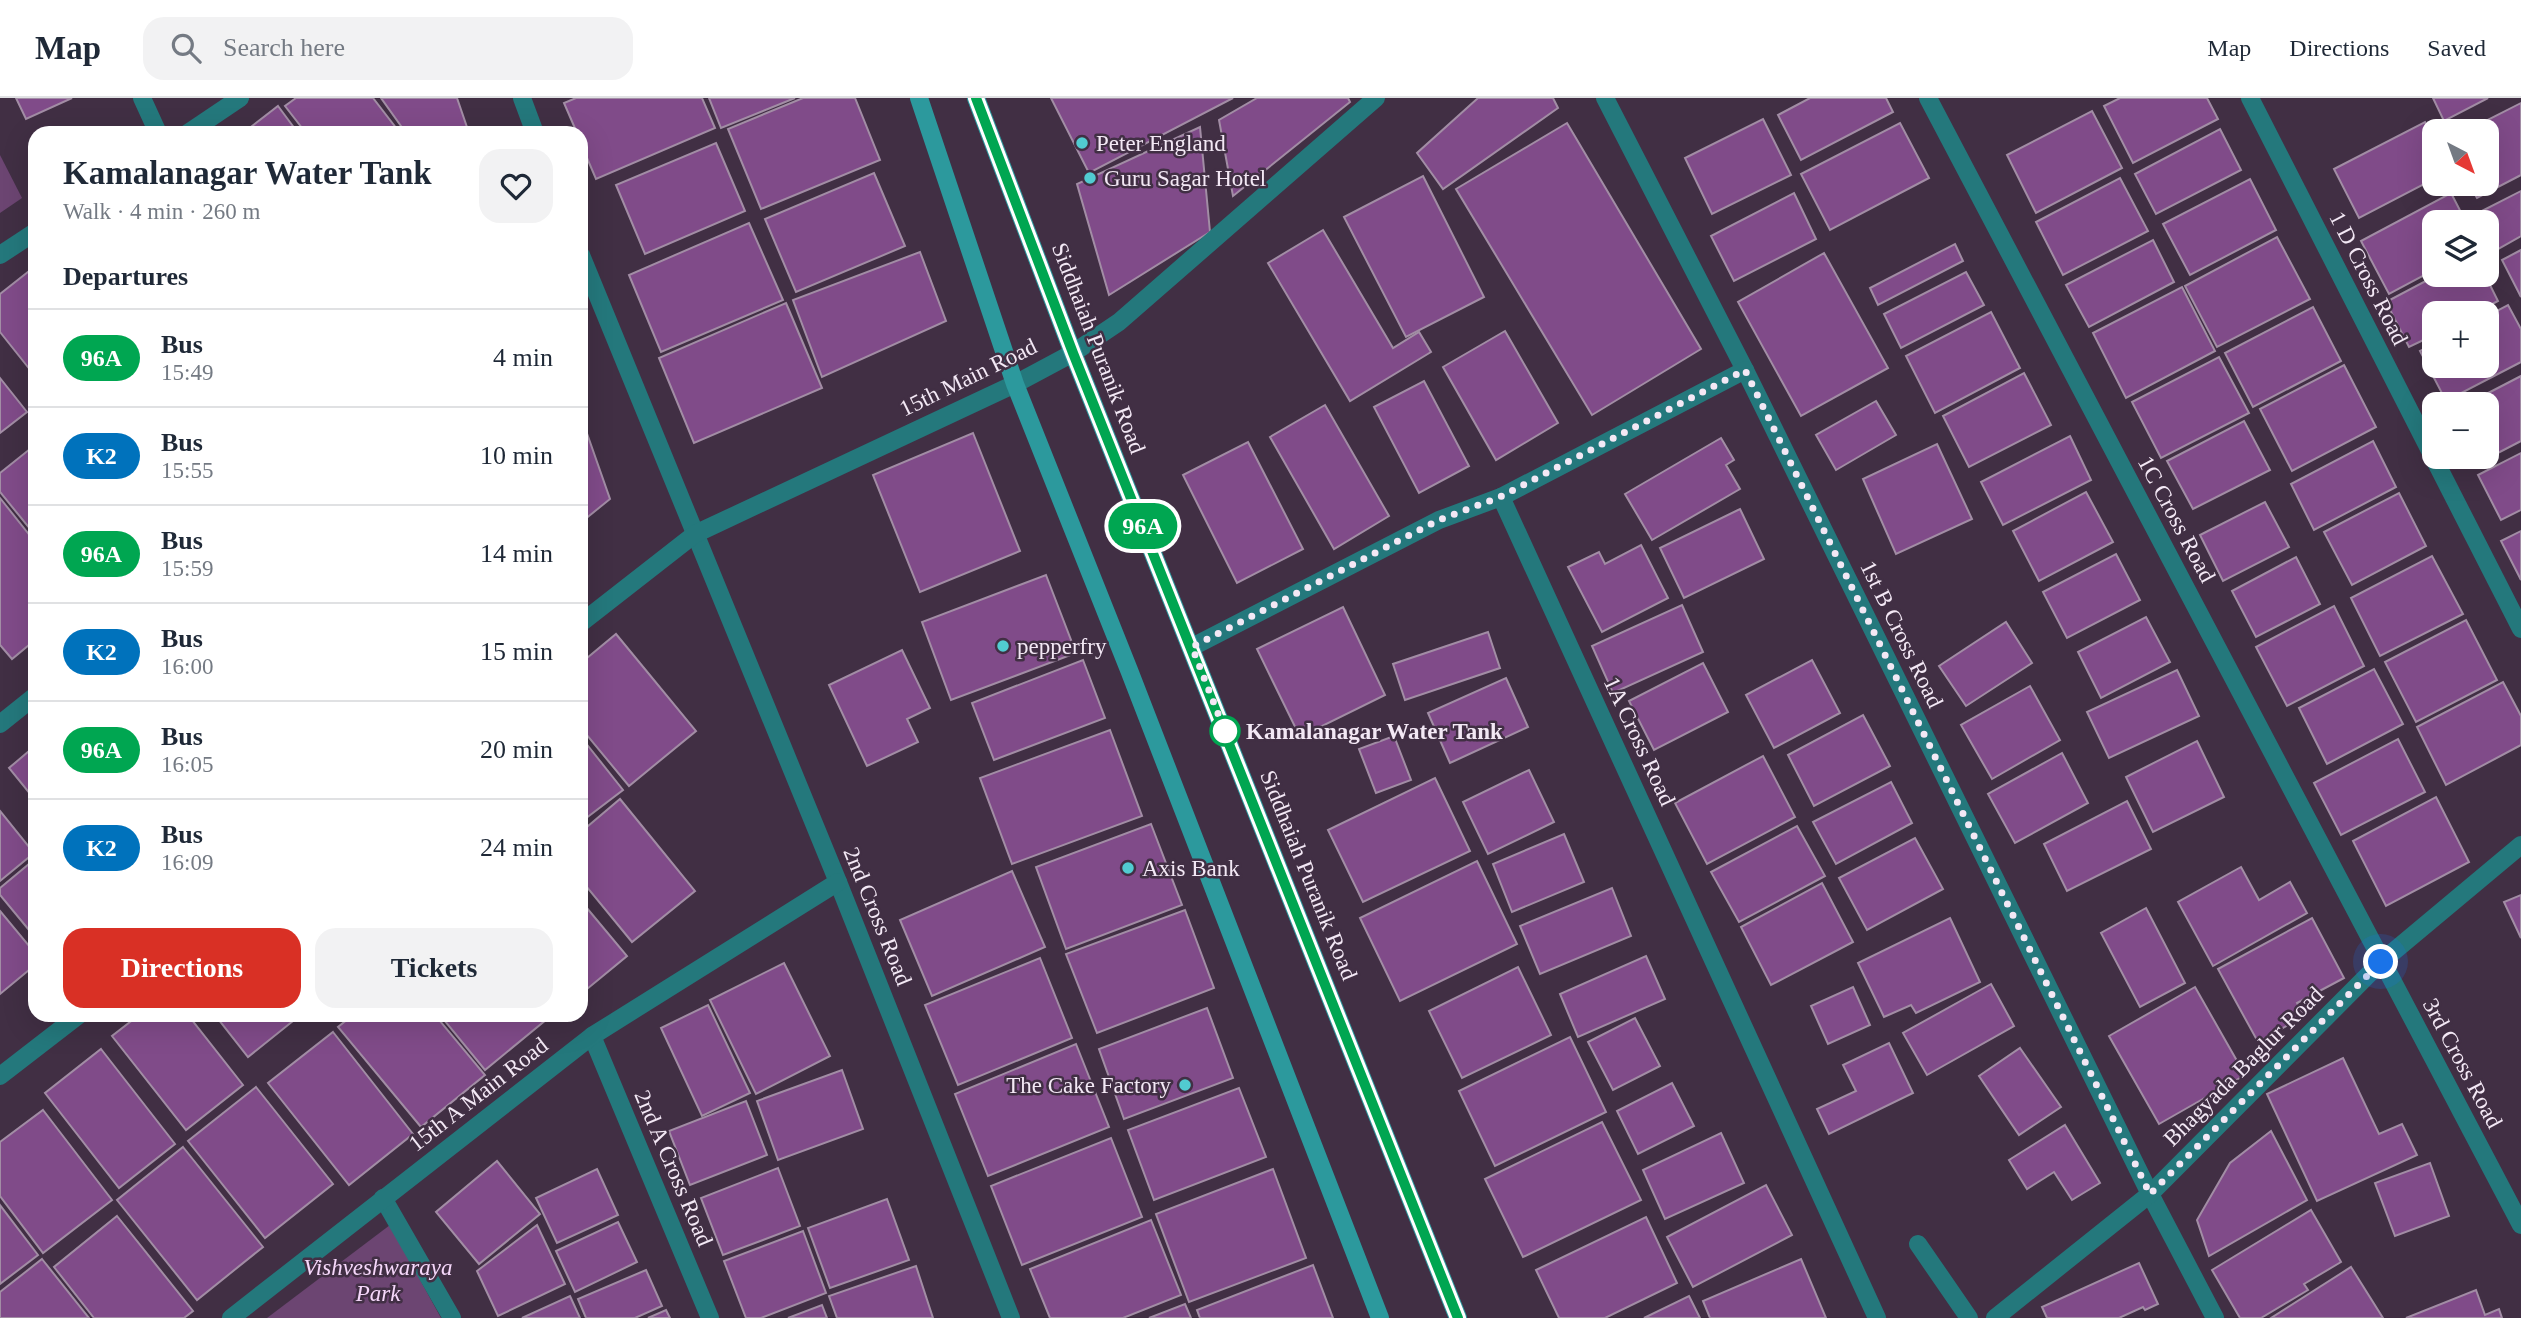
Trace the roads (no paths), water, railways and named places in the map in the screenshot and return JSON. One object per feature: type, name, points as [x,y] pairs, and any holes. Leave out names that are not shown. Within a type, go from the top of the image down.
[{"type":"main road","points":[[919,98],[1015,384],[1380,1318]]},
{"type":"main road","name":"Siddhaiah Puranik Road","points":[[976,98],[1073,353],[1458,1318]]},
{"type":"street","points":[[142,98],[155,126]]},
{"type":"street","points":[[198,126],[240,98]]},
{"type":"street","points":[[522,98],[532,126]]},
{"type":"street","name":"15th Main Road","points":[[588,618],[695,534],[1015,384],[1073,353],[1119,322],[1376,98]]},
{"type":"street","name":"1st B Cross Road","points":[[1605,98],[1745,370],[2150,1194],[2215,1318]]},
{"type":"street","name":"1C Cross Road","points":[[1928,98],[2381,962]]},
{"type":"street","name":"1 D Cross Road","points":[[2249,98],[2521,629]]},
{"type":"street","points":[[0,255],[28,237]]},
{"type":"street","name":"2nd Cross Road","points":[[588,276],[838,882],[1012,1318]]},
{"type":"street","points":[[1192,647],[1439,520],[1500,497],[1745,370]]},
{"type":"street","name":"1A Cross Road","points":[[1500,497],[1877,1318]]},
{"type":"street","points":[[0,724],[28,702]]},
{"type":"street","name":"Bhagyada Baglur Road","points":[[1995,1318],[2150,1194],[2381,962],[2521,845]]},
{"type":"street","name":"15th A Main Road","points":[[231,1318],[592,1036],[838,882]]},
{"type":"street","name":"3rd Cross Road","points":[[2381,962],[2521,1225]]},
{"type":"street","points":[[0,1076],[70,1022]]},
{"type":"street","name":"2nd A Cross Road","points":[[592,1036],[710,1318]]},
{"type":"street","points":[[383,1198],[452,1318]]},
{"type":"street","points":[[1918,1244],[1969,1318]]},
{"type":"place","name":"Peter England","points":[[1082,143]]},
{"type":"place","name":"Guru Sagar Hotel","points":[[1090,178]]},
{"type":"place","name":"pepperfry","points":[[1003,646]]},
{"type":"place","name":"Kamalanagar Water Tank","points":[[1225,731]]},
{"type":"place","name":"Axis Bank","points":[[1128,868]]},
{"type":"place","name":"The Cake Factory","points":[[1185,1085]]},
{"type":"park label","name":"Vishveshwaraya Park","points":[[378,1280]]}]
